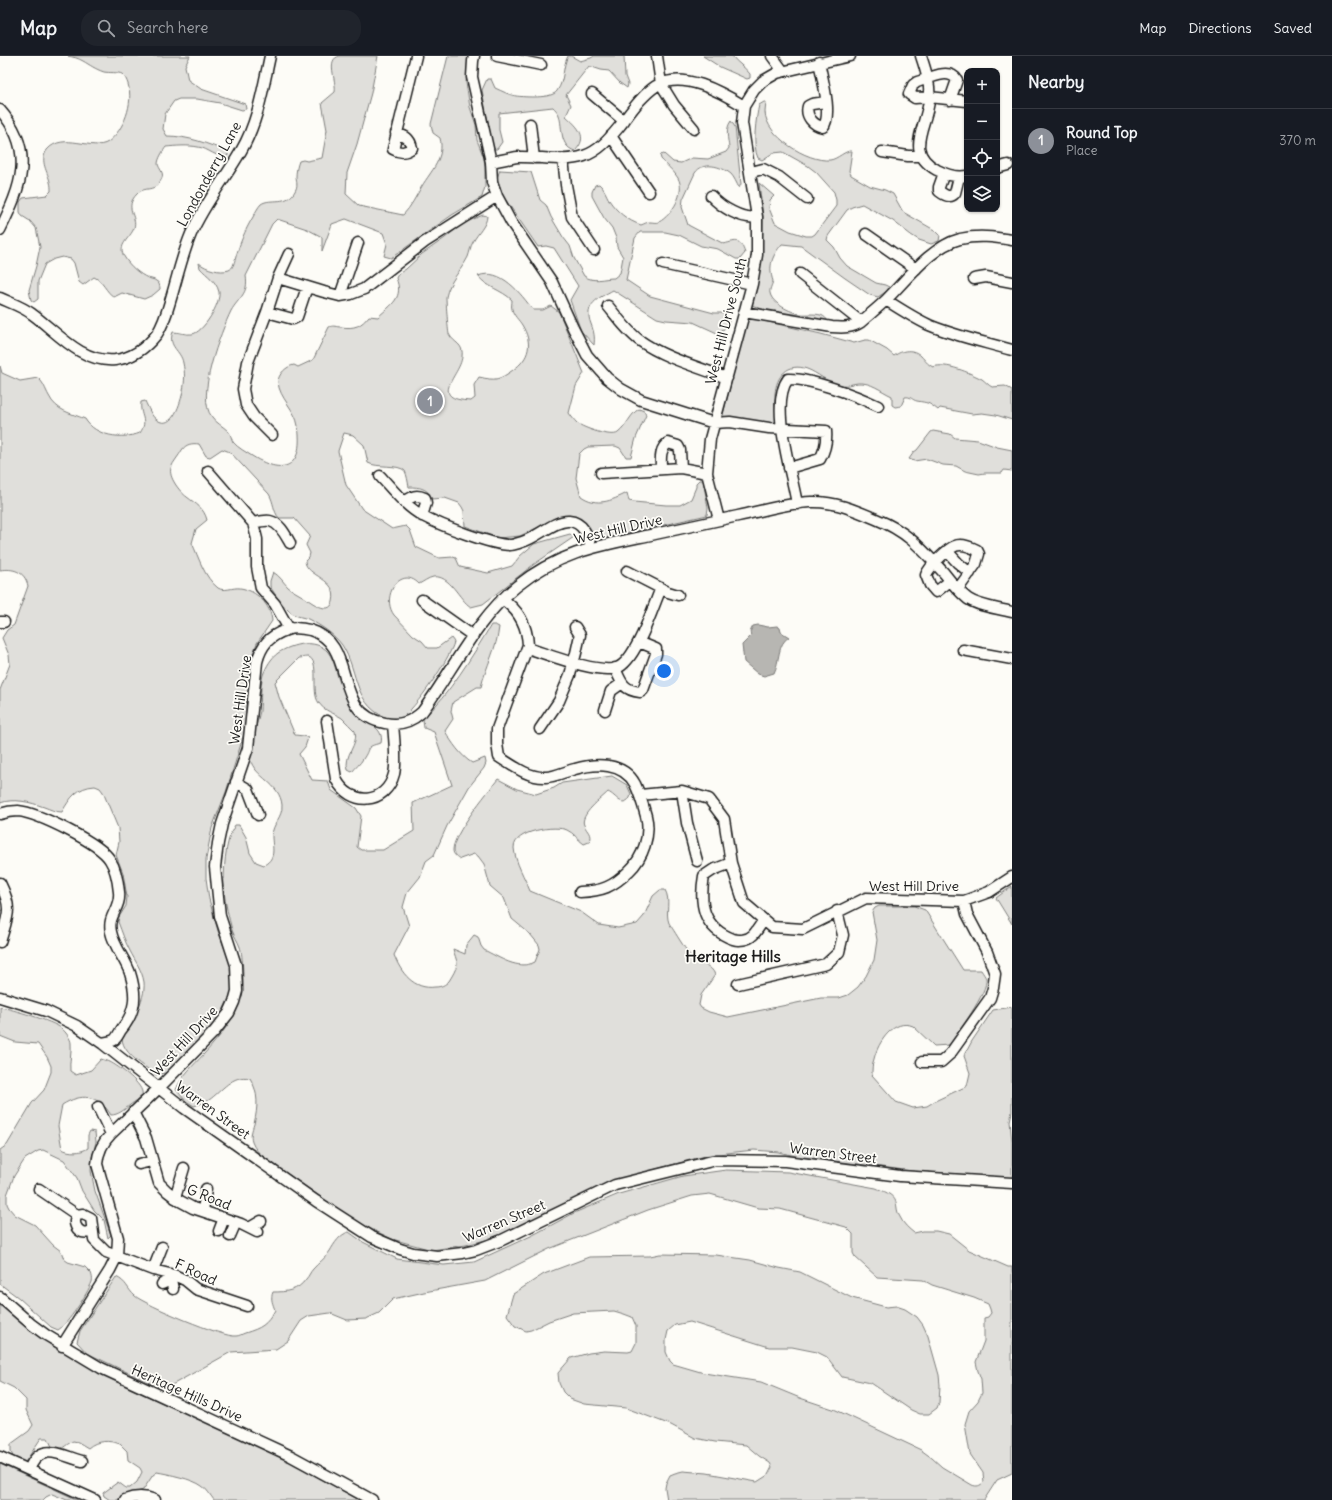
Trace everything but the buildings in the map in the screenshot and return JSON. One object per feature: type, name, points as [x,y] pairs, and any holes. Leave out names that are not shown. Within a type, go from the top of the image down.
[{"type":"street","name":"Londonderry Lane","points":[[0,298],[32,314],[71,346],[88,355],[104,360],[116,360],[136,354],[150,343],[165,320],[183,258],[199,218],[242,151],[252,129],[259,106],[270,56]]},
{"type":"street","points":[[396,133],[416,56]]},
{"type":"street","points":[[474,56],[472,77],[491,162],[492,182],[497,196],[511,222],[552,282],[587,355],[607,378],[621,389],[641,400],[714,423],[730,422],[770,428],[826,431],[827,439],[820,459],[789,468]]},
{"type":"street","points":[[497,56],[540,65]]},
{"type":"street","points":[[657,56],[662,84],[674,105],[694,129]]},
{"type":"street","points":[[772,56],[783,71]]},
{"type":"street","name":"West Hill Drive South","points":[[719,520],[707,473],[710,439],[752,284],[757,255],[757,217],[742,123],[744,106],[754,90],[763,81],[783,71],[850,56]]},
{"type":"street","points":[[921,56],[928,79],[929,97],[918,147],[921,156],[932,167],[944,173],[963,176],[955,193],[949,196],[939,191],[944,173]]},
{"type":"street","points":[[819,62],[826,102]]},
{"type":"street","points":[[950,100],[957,80],[956,77],[947,74],[913,85],[909,94],[915,98],[929,97],[950,100],[964,101]]},
{"type":"street","points":[[491,162],[518,157],[563,159],[583,156],[592,152],[611,136],[646,94],[662,84],[686,81],[692,82],[717,90],[744,106]]},
{"type":"street","points":[[592,94],[624,121]]},
{"type":"street","points":[[0,110],[7,118],[15,132],[20,147],[22,165],[20,183],[0,230]]},
{"type":"street","points":[[530,124],[534,158]]},
{"type":"street","points":[[611,136],[648,192]]},
{"type":"street","points":[[882,152],[908,156],[921,156]]},
{"type":"street","points":[[563,159],[572,217],[594,250]]},
{"type":"street","points":[[1000,167],[1008,165]]},
{"type":"street","points":[[751,172],[762,169],[779,177],[807,199]]},
{"type":"street","points":[[278,278],[340,296],[351,294],[364,289],[425,242],[497,196]]},
{"type":"street","points":[[710,196],[720,205],[742,216],[757,217]]},
{"type":"street","points":[[866,234],[916,269]]},
{"type":"street","points":[[744,312],[832,327],[847,328],[861,322],[938,250],[959,239],[981,236],[1012,240]]},
{"type":"street","points":[[340,296],[358,243]]},
{"type":"street","points":[[272,435],[254,417],[246,405],[243,389],[248,362],[278,278],[289,254]]},
{"type":"street","points":[[663,264],[752,284]]},
{"type":"street","points":[[800,274],[861,322]]},
{"type":"street","points":[[974,279],[986,277],[1012,282]]},
{"type":"street","points":[[267,312],[293,319],[298,317],[307,287]]},
{"type":"street","points":[[886,300],[930,325],[966,338],[1012,350]]},
{"type":"street","points":[[608,306],[639,340],[662,353],[726,378]]},
{"type":"street","points":[[797,504],[782,428],[781,393],[784,384],[788,379],[797,378],[859,397],[878,406]]},
{"type":"street","points":[[661,469],[661,454],[665,445],[668,443],[678,446],[680,450],[681,468]]},
{"type":"street","points":[[601,473],[681,468],[707,473]]},
{"type":"street","points":[[208,471],[253,523],[257,539],[257,567],[261,588],[275,604],[289,628]]},
{"type":"street","points":[[380,476],[404,502],[422,516],[466,534],[510,545],[528,540],[554,526],[570,521],[576,523],[588,534],[591,547]]},
{"type":"street","points":[[404,502],[413,496],[418,495],[425,498],[426,503],[422,516]]},
{"type":"street","name":"West Hill Drive","points":[[62,1346],[110,1270],[116,1256],[118,1238],[97,1164],[101,1148],[111,1134],[159,1088],[222,1022],[234,1002],[237,991],[236,965],[220,916],[215,867],[222,824],[248,748],[257,662],[259,653],[265,642],[279,632],[289,628],[303,628],[324,636],[334,647],[339,656],[351,698],[358,708],[371,719],[381,722],[393,724],[410,721],[422,712],[473,636],[502,599],[519,584],[554,562],[591,547],[810,502],[831,503],[893,526],[910,538],[969,600],[989,607],[1012,612]]},
{"type":"street","points":[[253,523],[270,521],[281,529],[290,543]]},
{"type":"street","points":[[950,581],[936,592],[926,575],[928,570],[947,551],[956,545],[964,545],[977,550],[979,554],[976,564],[958,589]]},
{"type":"street","points":[[947,551],[970,573]]},
{"type":"street","points":[[627,571],[661,588],[678,594]]},
{"type":"street","points":[[527,648],[598,668],[618,667],[629,659],[638,642],[661,588]]},
{"type":"street","points":[[502,599],[512,606],[520,618],[527,633],[528,645],[497,729],[499,757],[521,771],[538,777],[547,778],[576,769],[604,764],[615,768],[627,774],[635,783],[647,821],[647,836],[642,853],[631,869],[620,880],[609,887],[591,892],[580,892]]},
{"type":"street","points":[[422,600],[473,636]]},
{"type":"street","points":[[540,729],[559,701],[574,662],[580,635],[576,627]]},
{"type":"street","points":[[615,668],[621,684],[624,687],[637,692],[643,690],[656,654],[656,649],[638,642]]},
{"type":"street","points":[[963,650],[1012,659]]},
{"type":"street","points":[[605,710],[611,691],[621,684]]},
{"type":"street","points":[[328,721],[336,780],[340,788],[346,793],[353,797],[364,799],[384,792],[392,780],[394,772],[393,724]]},
{"type":"street","points":[[236,782],[248,789],[258,815]]},
{"type":"street","points":[[682,791],[687,823],[697,861]]},
{"type":"street","name":"West Hill Drive","points":[[640,795],[682,791],[708,799],[724,819],[731,863],[744,903],[772,927],[803,928],[866,898],[964,901],[989,892],[1012,877]]},
{"type":"street","points":[[0,814],[18,811],[45,820],[66,829],[102,851],[110,859],[115,871],[120,893],[119,904],[110,920],[110,932],[120,955],[130,972],[135,996],[130,1019],[114,1040],[102,1043]]},
{"type":"street","points":[[731,863],[713,870],[704,876],[701,891],[703,908],[707,919],[723,936],[738,941],[752,936],[764,920]]},
{"type":"street","points":[[0,883],[9,905],[0,942]]},
{"type":"street","points":[[922,1062],[941,1062],[950,1054],[990,998],[993,988],[995,974],[987,952],[967,914],[964,901]]},
{"type":"street","points":[[738,984],[826,964],[839,952],[843,935],[837,911]]},
{"type":"street","name":"Warren Street","points":[[0,997],[31,1006],[77,1026],[102,1043],[159,1088],[294,1186],[358,1228],[386,1244],[425,1255],[451,1255],[476,1250],[502,1240],[615,1185],[716,1160],[785,1161],[900,1176],[1012,1183]]},
{"type":"street","points":[[98,1107],[111,1134]]},
{"type":"street","name":"G Road","points":[[133,1112],[146,1138],[146,1151],[152,1161],[159,1183],[175,1198],[203,1211],[236,1222],[253,1230],[261,1221]]},
{"type":"street","points":[[139,1164],[152,1161]]},
{"type":"street","points":[[175,1198],[184,1168]]},
{"type":"street","points":[[39,1189],[77,1215],[83,1214],[91,1218],[92,1232],[81,1232],[78,1229],[75,1224],[77,1215]]},
{"type":"street","points":[[203,1211],[206,1189]]},
{"type":"street","points":[[219,1231],[224,1218]]},
{"type":"street","points":[[230,1236],[236,1222]]},
{"type":"street","name":"F Road","points":[[92,1232],[94,1240],[99,1247],[106,1252],[140,1268],[153,1270],[170,1282],[185,1280],[196,1290],[211,1291],[226,1296],[242,1307]]},
{"type":"street","points":[[153,1270],[162,1246]]},
{"type":"street","name":"Heritage Hills Drive","points":[[0,1297],[31,1324],[62,1346],[122,1379],[291,1456],[372,1500]]},
{"type":"street","points":[[29,1470],[33,1461],[40,1454],[49,1451],[82,1461]]},
{"type":"street","points":[[0,1457],[95,1500]]},
{"type":"street","points":[[124,1500],[136,1497],[148,1497],[155,1500]]},
{"type":"shaded area","points":[[68,56],[190,56],[185,66],[188,80],[201,89],[245,104],[246,109],[242,110],[220,103],[197,99],[179,99],[174,101],[165,114],[163,129],[167,136],[183,137],[206,143],[228,152],[228,156],[224,157],[216,155],[194,146],[166,147],[158,162],[162,174],[162,178],[159,183],[153,188],[140,191],[133,199],[131,208],[135,224],[123,246],[123,253],[127,261],[135,270],[157,282],[160,288],[153,295],[144,299],[122,293],[114,297],[100,281],[94,277],[83,285],[79,282],[74,263],[71,259],[62,257],[45,264],[38,281],[38,299],[34,302],[31,300],[29,290],[40,247],[36,228],[30,221],[22,216],[20,212],[20,202],[23,198],[47,195],[51,191],[44,162],[47,150],[61,142],[94,145],[108,142],[119,131],[129,108],[130,91],[127,81],[122,74],[104,72],[79,59]]},
{"type":"shaded area","points":[[340,56],[378,56],[371,93],[357,144],[347,173],[346,194],[359,206],[403,215],[406,212],[436,164],[441,152],[440,138],[433,133],[431,124],[448,56],[468,56],[466,83],[470,107],[476,125],[477,140],[484,158],[485,167],[485,187],[482,197],[452,215],[391,258],[384,256],[387,244],[383,233],[346,219],[332,224],[322,251],[322,237],[307,229],[277,219],[272,224],[246,276],[247,282],[245,291],[231,311],[216,348],[211,364],[206,395],[208,408],[212,417],[228,431],[235,444],[252,456],[264,463],[275,466],[290,464],[295,458],[298,450],[298,426],[297,420],[279,388],[278,379],[281,373],[291,366],[294,365],[298,367],[313,360],[329,327],[354,327],[363,322],[369,316],[378,317],[398,296],[399,291],[396,278],[398,274],[462,224],[483,215],[487,216],[487,219],[472,244],[468,257],[452,281],[446,297],[449,334],[462,349],[460,364],[449,385],[448,391],[451,396],[458,399],[471,401],[475,398],[474,385],[479,377],[490,379],[501,378],[519,365],[528,350],[528,338],[513,311],[512,300],[485,283],[478,276],[486,274],[495,275],[510,284],[533,310],[543,310],[551,306],[559,312],[584,373],[576,386],[569,413],[577,423],[598,432],[615,434],[621,430],[633,414],[639,409],[644,411],[646,415],[636,438],[631,457],[626,457],[620,448],[615,446],[588,447],[579,454],[576,478],[581,496],[593,501],[604,502],[627,493],[629,501],[680,505],[691,499],[696,483],[699,480],[703,480],[708,508],[707,515],[602,539],[595,536],[578,520],[559,517],[520,536],[498,538],[465,526],[464,511],[459,503],[445,498],[431,499],[426,490],[409,487],[406,473],[402,469],[368,463],[364,445],[353,435],[344,433],[338,451],[346,485],[362,509],[392,529],[406,526],[410,530],[416,547],[439,558],[453,557],[456,558],[460,567],[488,573],[512,566],[520,556],[534,544],[570,534],[574,537],[533,565],[483,604],[471,607],[449,583],[439,577],[427,579],[419,584],[412,579],[406,578],[399,580],[394,585],[389,599],[390,607],[394,615],[413,635],[422,641],[428,648],[437,648],[451,638],[454,642],[439,671],[423,695],[401,718],[392,720],[379,714],[370,707],[363,698],[348,656],[339,641],[317,624],[308,619],[295,615],[286,608],[270,586],[273,572],[280,577],[288,587],[320,607],[328,608],[331,606],[334,594],[331,588],[327,583],[311,571],[305,561],[309,557],[310,553],[306,545],[310,536],[294,518],[279,518],[269,494],[230,452],[222,449],[210,457],[206,456],[199,444],[189,444],[185,446],[171,468],[171,476],[184,495],[199,507],[206,516],[207,520],[196,529],[192,543],[202,567],[213,584],[218,588],[223,590],[237,588],[246,589],[257,595],[269,609],[272,621],[257,643],[249,664],[245,731],[226,792],[212,828],[206,859],[206,878],[209,899],[218,931],[235,975],[233,989],[221,1015],[215,1022],[169,1070],[165,1073],[156,1075],[130,1055],[126,1050],[122,1039],[140,1004],[143,996],[144,982],[118,922],[119,917],[126,906],[127,897],[123,873],[116,855],[119,842],[118,828],[103,792],[100,788],[95,786],[83,789],[71,798],[62,812],[22,801],[0,803],[0,690],[10,664],[9,655],[2,638],[7,630],[14,625],[28,586],[24,577],[18,572],[14,570],[0,570],[0,366],[2,373],[20,381],[38,378],[56,405],[64,411],[85,419],[89,425],[102,433],[125,436],[140,433],[144,425],[141,402],[145,401],[151,414],[157,420],[168,422],[178,407],[184,387],[184,366],[180,355],[173,345],[173,332],[192,334],[201,329],[214,310],[219,297],[216,284],[200,268],[199,263],[205,267],[217,271],[229,270],[234,264],[245,232],[260,205],[265,202],[284,200],[293,195],[297,187],[296,173],[299,161],[322,158],[327,130],[322,103],[335,92],[332,66],[333,61]]},
{"type":"shaded area","points":[[568,56],[580,61],[594,56],[624,56],[625,76],[628,84],[627,88],[609,71],[589,66],[566,95],[571,105],[566,116],[578,128],[581,137],[579,146],[575,151],[570,149],[564,141],[559,115],[553,107],[499,113],[499,130],[502,142],[497,149],[493,149],[482,90],[487,79],[491,79],[495,88],[508,94],[531,97],[554,94],[560,87]]},
{"type":"shaded area","points":[[703,56],[732,56],[750,74],[750,78],[747,79],[720,67]]},
{"type":"shaded area","points":[[766,102],[765,112],[767,121],[772,130],[789,146],[810,157],[830,160],[852,151],[849,171],[851,175],[870,186],[893,194],[903,212],[936,231],[940,235],[939,241],[931,244],[919,240],[893,221],[862,204],[847,210],[828,236],[827,240],[834,247],[840,258],[847,266],[876,283],[889,287],[887,291],[878,297],[870,295],[801,246],[782,244],[772,261],[771,271],[773,281],[770,289],[771,297],[778,304],[787,309],[800,314],[820,315],[823,316],[828,322],[809,320],[770,312],[752,305],[762,259],[763,216],[759,183],[774,196],[770,200],[769,208],[775,223],[790,231],[806,236],[812,236],[815,234],[836,206],[834,192],[816,172],[808,166],[783,152],[773,153],[762,160],[758,158],[755,146],[756,124],[759,105]]},
{"type":"shaded area","points":[[731,121],[735,127],[741,184],[739,188],[732,175],[727,171],[712,166],[703,167],[698,169],[695,173],[683,199],[682,207],[688,225],[724,244],[735,241],[738,242],[742,245],[745,253],[740,259],[736,259],[718,249],[701,246],[679,235],[665,232],[640,232],[635,238],[626,280],[650,296],[714,313],[722,313],[728,318],[729,322],[724,329],[717,333],[693,322],[657,318],[613,290],[594,302],[589,311],[589,317],[594,334],[594,345],[581,331],[570,300],[578,286],[554,248],[546,246],[538,247],[503,196],[497,178],[500,170],[531,172],[540,200],[546,205],[551,217],[570,246],[574,258],[584,276],[595,280],[614,278],[620,273],[623,257],[617,247],[616,238],[612,228],[604,218],[592,196],[595,185],[599,184],[615,208],[632,221],[641,225],[649,222],[659,222],[664,219],[673,209],[680,190],[678,178],[661,159],[660,155],[664,154],[673,162],[681,163],[692,158],[708,159],[726,152],[729,148],[727,131]]},
{"type":"shaded area","points":[[751,318],[854,343],[869,340],[887,350],[894,356],[904,351],[915,352],[933,367],[951,367],[965,371],[982,379],[992,387],[1005,386],[1012,390],[1012,420],[996,415],[982,413],[972,414],[940,408],[938,410],[928,403],[907,397],[905,397],[901,406],[895,407],[892,405],[892,396],[872,385],[858,383],[840,385],[800,367],[794,367],[784,372],[776,387],[775,406],[778,425],[722,418],[747,321]]},
{"type":"shaded area","points":[[933,431],[950,434],[955,438],[978,440],[997,447],[1012,450],[1012,471],[1004,470],[1002,473],[979,474],[965,471],[956,466],[943,465],[927,459],[914,461],[909,459]]},
{"type":"shaded area","points":[[491,625],[499,627],[498,635],[481,687],[477,687],[453,702],[451,711],[453,719],[445,731],[464,757],[472,763],[485,758],[486,763],[484,768],[469,787],[447,826],[434,855],[426,861],[420,877],[407,893],[403,907],[409,926],[394,955],[400,968],[409,979],[421,986],[427,987],[439,987],[446,984],[453,975],[457,964],[453,949],[465,954],[466,945],[474,935],[478,937],[484,950],[502,959],[522,965],[535,962],[540,949],[539,945],[530,934],[512,919],[504,898],[490,886],[484,864],[478,856],[474,854],[460,859],[455,856],[453,852],[454,843],[464,824],[498,779],[517,789],[536,794],[554,788],[562,783],[612,776],[627,785],[631,794],[630,798],[627,801],[621,802],[608,792],[592,807],[583,821],[590,835],[589,842],[584,844],[569,831],[554,828],[536,830],[521,837],[516,842],[514,848],[516,859],[530,891],[581,912],[599,925],[618,928],[637,924],[644,916],[653,896],[660,890],[665,890],[668,898],[669,923],[691,956],[709,967],[715,975],[701,995],[699,1005],[701,1008],[709,1012],[728,1017],[821,998],[839,998],[848,995],[858,987],[866,976],[874,960],[877,940],[872,912],[875,908],[879,906],[914,906],[925,910],[963,970],[981,970],[986,978],[986,984],[978,1002],[949,1045],[934,1046],[913,1026],[906,1024],[899,1025],[888,1033],[879,1046],[873,1063],[872,1075],[896,1102],[913,1108],[927,1106],[967,1086],[970,1073],[964,1056],[972,1041],[993,1010],[1012,1007],[1012,1112],[1010,1121],[1012,1142],[1012,1178],[912,1171],[754,1150],[709,1155],[615,1180],[493,1238],[466,1245],[432,1250],[392,1239],[361,1224],[263,1157],[255,1148],[251,1140],[257,1100],[255,1089],[250,1078],[238,1078],[204,1103],[194,1106],[186,1101],[176,1090],[178,1085],[188,1071],[210,1048],[226,1027],[235,1012],[242,995],[242,956],[232,930],[224,891],[225,857],[231,832],[235,825],[239,825],[246,837],[250,853],[256,862],[264,865],[271,859],[272,856],[272,832],[282,809],[280,797],[277,791],[257,771],[250,759],[252,742],[260,711],[262,679],[269,663],[278,653],[297,645],[311,644],[323,648],[328,652],[332,659],[345,694],[352,705],[360,716],[374,726],[380,733],[381,743],[369,748],[362,761],[352,772],[348,770],[347,765],[349,755],[355,741],[355,731],[342,718],[321,706],[316,698],[315,670],[312,659],[308,657],[299,658],[275,682],[279,697],[295,735],[308,738],[305,747],[299,754],[312,780],[328,781],[331,790],[356,808],[361,816],[357,847],[361,850],[383,850],[414,831],[413,803],[452,785],[434,732],[424,728],[423,719],[451,687]]},
{"type":"shaded area","points":[[758,625],[768,627],[777,626],[780,628],[781,632],[789,637],[782,644],[774,673],[764,676],[758,674],[744,662],[742,645],[751,636],[750,632],[753,626]]},
{"type":"shaded area","points":[[1012,886],[1012,924],[996,898]]},
{"type":"shaded area","points":[[0,1007],[41,1019],[63,1029],[71,1041],[70,1071],[76,1075],[91,1070],[101,1059],[119,1067],[135,1081],[142,1091],[142,1095],[138,1099],[121,1112],[114,1115],[111,1115],[101,1103],[95,1099],[82,1097],[62,1105],[58,1126],[62,1149],[75,1152],[85,1150],[88,1148],[88,1135],[90,1131],[95,1132],[96,1142],[92,1157],[91,1171],[95,1191],[111,1235],[108,1238],[104,1220],[94,1210],[82,1191],[77,1178],[64,1160],[43,1150],[38,1151],[25,1159],[14,1176],[7,1195],[7,1204],[15,1215],[35,1225],[53,1245],[61,1251],[64,1259],[68,1262],[85,1267],[91,1273],[92,1281],[86,1294],[72,1315],[58,1330],[51,1327],[19,1298],[0,1284],[0,1150],[7,1145],[32,1103],[44,1090],[51,1072],[51,1066],[38,1044],[15,1042],[0,1036]]},
{"type":"shaded area","points":[[726,1170],[788,1172],[876,1188],[888,1193],[895,1199],[901,1220],[914,1233],[936,1231],[949,1234],[969,1250],[1008,1267],[1012,1267],[1012,1473],[997,1480],[984,1500],[667,1500],[665,1488],[666,1483],[670,1475],[675,1473],[683,1471],[707,1473],[757,1482],[768,1475],[772,1467],[770,1463],[746,1445],[715,1442],[695,1438],[671,1425],[626,1408],[584,1404],[570,1399],[563,1392],[559,1383],[558,1373],[571,1358],[604,1351],[632,1351],[636,1343],[636,1326],[632,1317],[614,1311],[573,1313],[526,1331],[515,1326],[507,1315],[513,1294],[544,1274],[589,1257],[650,1256],[660,1254],[716,1255],[750,1260],[800,1272],[852,1298],[886,1307],[896,1306],[905,1309],[917,1317],[928,1336],[939,1375],[939,1403],[937,1408],[929,1414],[920,1414],[911,1410],[871,1383],[842,1377],[827,1357],[817,1352],[792,1347],[769,1347],[690,1322],[675,1325],[668,1331],[666,1352],[673,1364],[704,1373],[761,1382],[800,1398],[836,1410],[921,1450],[942,1467],[972,1485],[978,1486],[984,1482],[983,1473],[970,1454],[965,1424],[969,1411],[978,1401],[982,1393],[981,1379],[976,1362],[984,1341],[984,1318],[988,1317],[991,1313],[988,1304],[932,1285],[923,1280],[877,1277],[855,1257],[853,1253],[853,1234],[846,1227],[780,1209],[758,1208],[710,1194],[692,1196],[648,1210],[549,1249],[485,1281],[393,1299],[379,1313],[366,1319],[347,1320],[330,1313],[309,1316],[301,1321],[288,1341],[276,1349],[231,1352],[170,1386],[156,1386],[87,1353],[77,1342],[80,1331],[116,1277],[125,1283],[135,1296],[154,1306],[202,1327],[237,1336],[266,1323],[275,1310],[272,1299],[273,1292],[291,1290],[303,1283],[313,1269],[346,1233],[349,1232],[363,1242],[397,1259],[444,1265],[474,1262],[533,1235],[574,1213],[619,1194],[683,1176]]},
{"type":"shaded area","points":[[0,1304],[51,1345],[98,1371],[130,1388],[285,1459],[359,1500],[214,1500],[198,1483],[157,1472],[153,1475],[143,1490],[117,1500],[110,1500],[104,1496],[103,1493],[118,1482],[126,1488],[130,1488],[137,1482],[142,1472],[140,1468],[128,1460],[127,1451],[120,1444],[112,1442],[99,1442],[88,1448],[78,1442],[73,1441],[61,1448],[53,1449],[48,1438],[41,1438],[26,1461],[22,1463],[14,1459],[11,1452],[11,1444],[29,1431],[33,1425],[26,1410],[26,1400],[14,1388],[0,1381]]},
{"type":"shaded area","points":[[0,1464],[78,1500],[67,1500],[52,1494],[43,1500],[0,1500]]},
{"type":"place","name":"Round Top","points":[[430,401]]},
{"type":"district","name":"Heritage Hills","points":[[733,956]]}]
